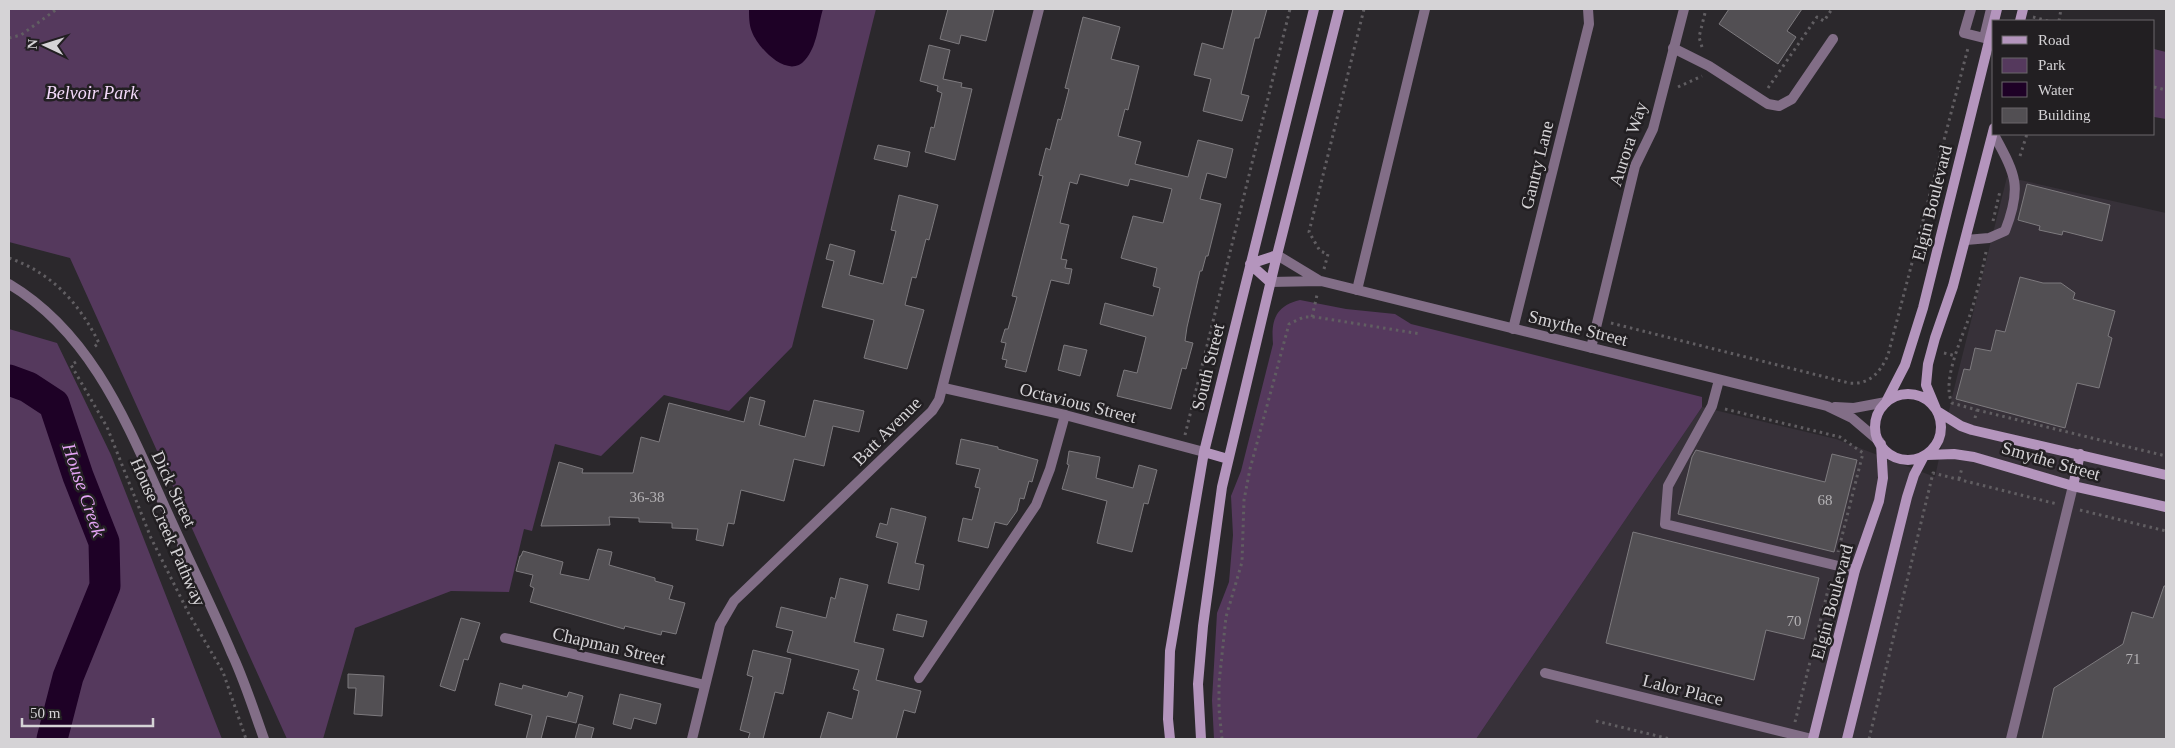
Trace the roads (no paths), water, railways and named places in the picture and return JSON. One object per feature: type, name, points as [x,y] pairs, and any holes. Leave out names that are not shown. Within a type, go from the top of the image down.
[{"type":"street","name":"Batt Avenue","points":[[692,739],[720,624],[734,601],[932,411],[944,388],[1039,9]]},
{"type":"street","name":"South Street","points":[[1170,739],[1168,719],[1170,651],[1204,452],[1314,9]]},
{"type":"street","points":[[1201,739],[1198,684],[1203,626],[1215,530],[1228,459],[1270,282],[1339,9]]},
{"type":"street","points":[[1357,290],[1424,9]]},
{"type":"street","name":"Gantry Lane","points":[[1512,329],[1589,24],[1588,9]]},
{"type":"street","name":"Aurora Way","points":[[1591,348],[1635,166],[1653,129],[1684,9]]},
{"type":"street","points":[[1971,9],[1964,34],[1984,38],[1991,9]]},
{"type":"street","name":"Elgin Boulevard","points":[[1887,401],[1905,365],[1923,308],[1992,29]]},
{"type":"street","points":[[1673,48],[1709,66],[1768,104],[1779,106],[1792,99],[1834,39]]},
{"type":"street","points":[[1847,739],[1907,497],[1914,476],[1925,456],[1934,448],[1940,435],[1940,420],[1927,390],[1926,372],[1931,350],[1953,286],[1966,240],[1992,134]]},
{"type":"street","points":[[1966,240],[1989,238],[2005,231],[2016,199],[2014,174],[1995,135]]},
{"type":"street","points":[[1270,282],[1250,264],[1277,255]]},
{"type":"street","name":"Smythe Street","points":[[1277,255],[1321,281]]},
{"type":"street","name":"Smythe Street","points":[[1270,282],[1321,281],[1826,406],[1854,408],[1887,401]]},
{"type":"street","name":"Dick Street","points":[[9,284],[26,294],[56,319],[86,354],[118,406],[233,655],[264,739]]},
{"type":"street","points":[[1719,380],[1712,406],[1668,486],[1665,524],[1854,570]]},
{"type":"street","name":"Octavious Street","points":[[944,388],[1065,415],[1204,452]]},
{"type":"street","points":[[1925,456],[1909,459],[1899,458],[1890,454],[1880,442],[1876,431],[1877,417],[1887,401],[1896,396],[1914,395],[1936,410]]},
{"type":"street","name":"Smythe Street","points":[[1826,406],[1852,418],[1880,442]]},
{"type":"street","name":"Smythe Street","points":[[1936,410],[1961,426],[1972,430],[2166,475]]},
{"type":"street","points":[[919,678],[1036,505],[1050,469],[1065,415]]},
{"type":"street","name":"Elgin Boulevard","points":[[1813,739],[1854,570],[1879,501],[1883,478],[1880,442]]},
{"type":"street","points":[[1204,452],[1228,459]]},
{"type":"street","points":[[2011,739],[2080,454]]},
{"type":"street","name":"Smythe Street","points":[[1925,456],[1965,455],[1986,459],[2073,486],[2166,507]]},
{"type":"street","name":"Chapman Street","points":[[505,638],[705,685]]},
{"type":"street","name":"Lalor Place","points":[[1546,674],[1813,739]]},
{"type":"water","points":[[749,9],[823,9],[815,42],[805,60],[798,65],[790,66],[774,60],[755,39],[750,23]]},
{"type":"waterway","name":"House Creek","points":[[9,380],[28,387],[54,404],[78,476],[104,542],[105,586],[68,677],[52,739]]},
{"type":"park label","name":"Belvoir Park","points":[[92,93]]}]
